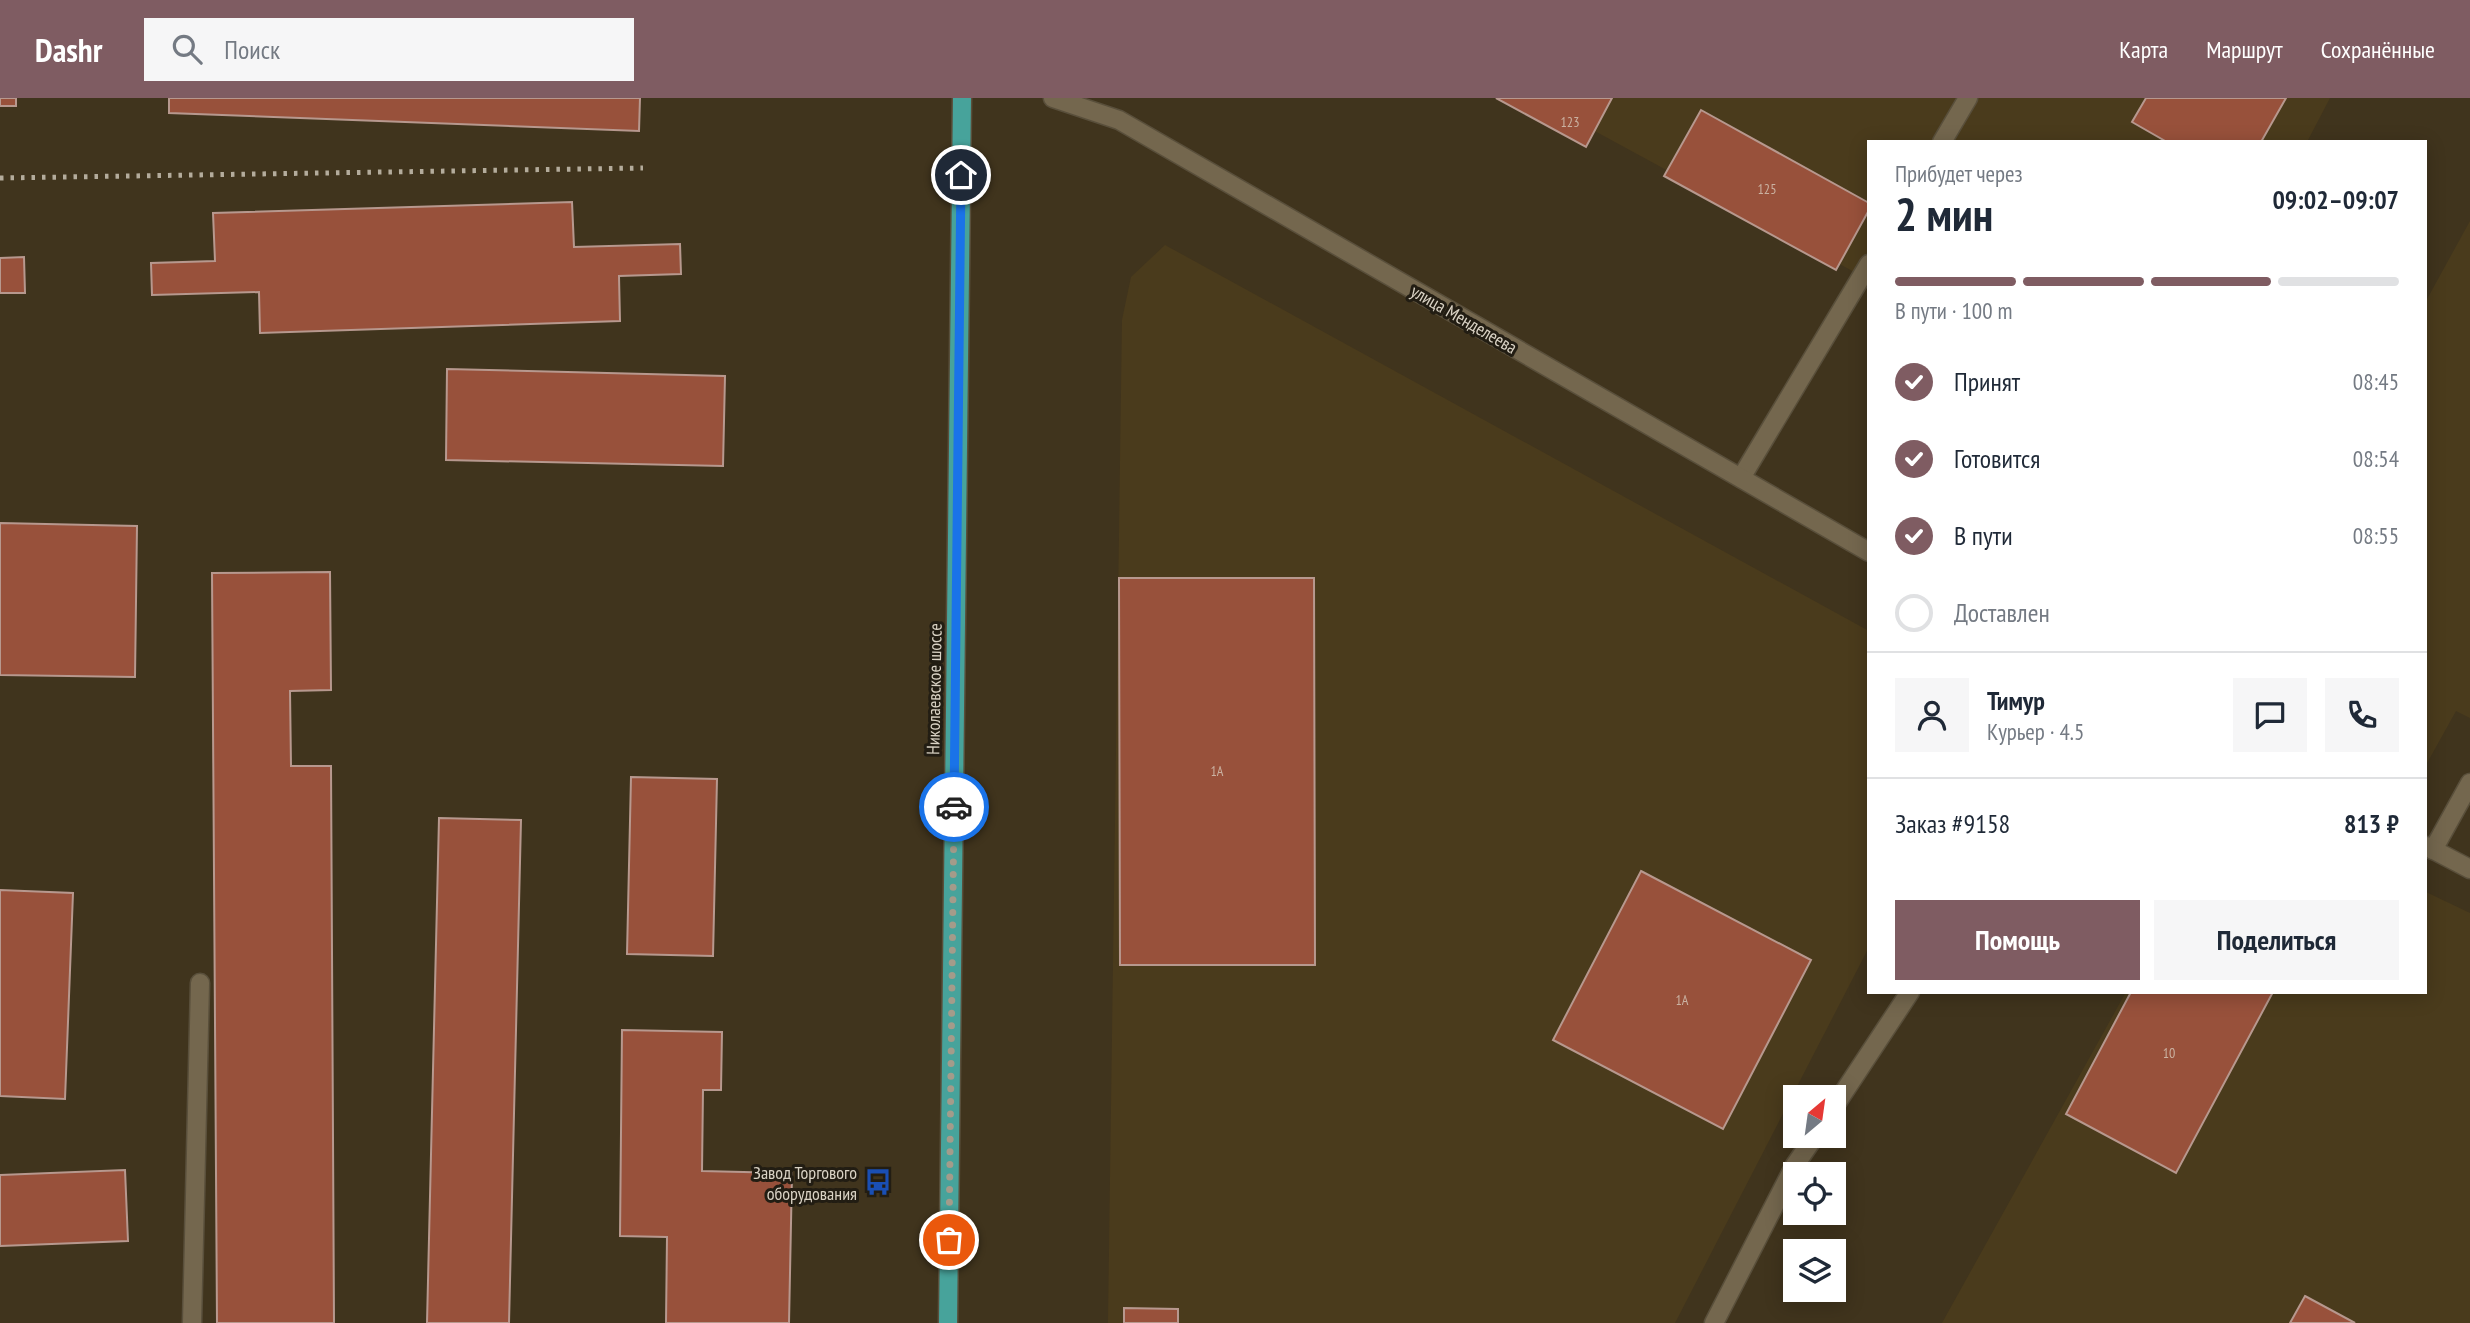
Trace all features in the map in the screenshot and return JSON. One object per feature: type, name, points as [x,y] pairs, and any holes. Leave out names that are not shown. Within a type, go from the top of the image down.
[{"type":"main road","name":"Николаевское шоссе","points":[[948,1323],[962,98]]},
{"type":"street","name":"улица Менделеева","points":[[1053,98],[1119,120],[1867,551]]},
{"type":"street","points":[[1943,140],[1968,98]]},
{"type":"street","points":[[1741,478],[1867,267]]},
{"type":"street","points":[[2470,783],[2429,848],[2470,869]]},
{"type":"street","points":[[192,1323],[200,983]]},
{"type":"street","points":[[1846,1089],[1909,994]]},
{"type":"street","points":[[1714,1323],[1807,1148]]},
{"type":"shaded area","points":[[1534,98],[2330,98],[2308,140],[1867,140],[1867,279]]},
{"type":"shaded area","points":[[2470,221],[2470,718],[2456,711],[2427,763],[2427,299]]},
{"type":"shaded area","points":[[1165,245],[1867,630],[1867,951],[1798,1085],[1783,1085],[1783,1114],[1675,1323],[1108,1323],[1122,320],[1131,277]]},
{"type":"shaded area","points":[[2427,892],[2470,913],[2470,1323],[1942,1323],[2125,994],[2427,994]]},
{"type":"building","points":[[0,98],[16,98],[16,106],[0,106]]},
{"type":"building","points":[[169,98],[640,98],[639,131],[169,113]]},
{"type":"building","points":[[1496,98],[1612,98],[1586,147]]},
{"type":"building","points":[[2146,98],[2286,98],[2262,140],[2164,140],[2132,122]]},
{"type":"building","points":[[1701,110],[1867,202],[1867,214],[1836,270],[1664,176]]},
{"type":"building","points":[[572,202],[574,247],[680,244],[681,274],[619,276],[620,321],[260,333],[259,292],[152,295],[151,263],[215,261],[213,213]]},
{"type":"building","points":[[24,257],[25,293],[0,293],[0,258]]},
{"type":"building","points":[[447,369],[725,376],[723,466],[446,460]]},
{"type":"building","points":[[0,523],[137,526],[135,677],[0,675]]},
{"type":"building","points":[[330,572],[331,690],[290,691],[291,766],[331,766],[334,1323],[217,1323],[212,573]]},
{"type":"building","points":[[1119,578],[1314,578],[1315,965],[1120,965]]},
{"type":"building","points":[[631,777],[717,779],[713,956],[627,954]]},
{"type":"building","points":[[439,818],[521,820],[509,1323],[427,1323]]},
{"type":"building","points":[[1641,871],[1811,960],[1723,1129],[1553,1040]]},
{"type":"building","points":[[0,890],[73,893],[65,1099],[0,1096]]},
{"type":"building","points":[[2130,994],[2272,994],[2176,1173],[2066,1114]]},
{"type":"building","points":[[622,1030],[722,1032],[721,1090],[703,1090],[702,1171],[792,1173],[789,1323],[666,1323],[667,1237],[620,1236]]},
{"type":"building","points":[[125,1170],[128,1241],[0,1246],[0,1175]]},
{"type":"building","points":[[2305,1296],[2355,1323],[2290,1323]]},
{"type":"building","points":[[1124,1308],[1178,1309],[1178,1323],[1124,1323]]},
{"type":"railway","points":[[0,178],[643,168]]},
{"type":"way so far","points":[[949,1240],[954,807]]},
{"type":"place","name":"Завод Торгового оборудования","points":[[878,1182]]},
{"type":"route","points":[[954,807],[961,175]]}]
